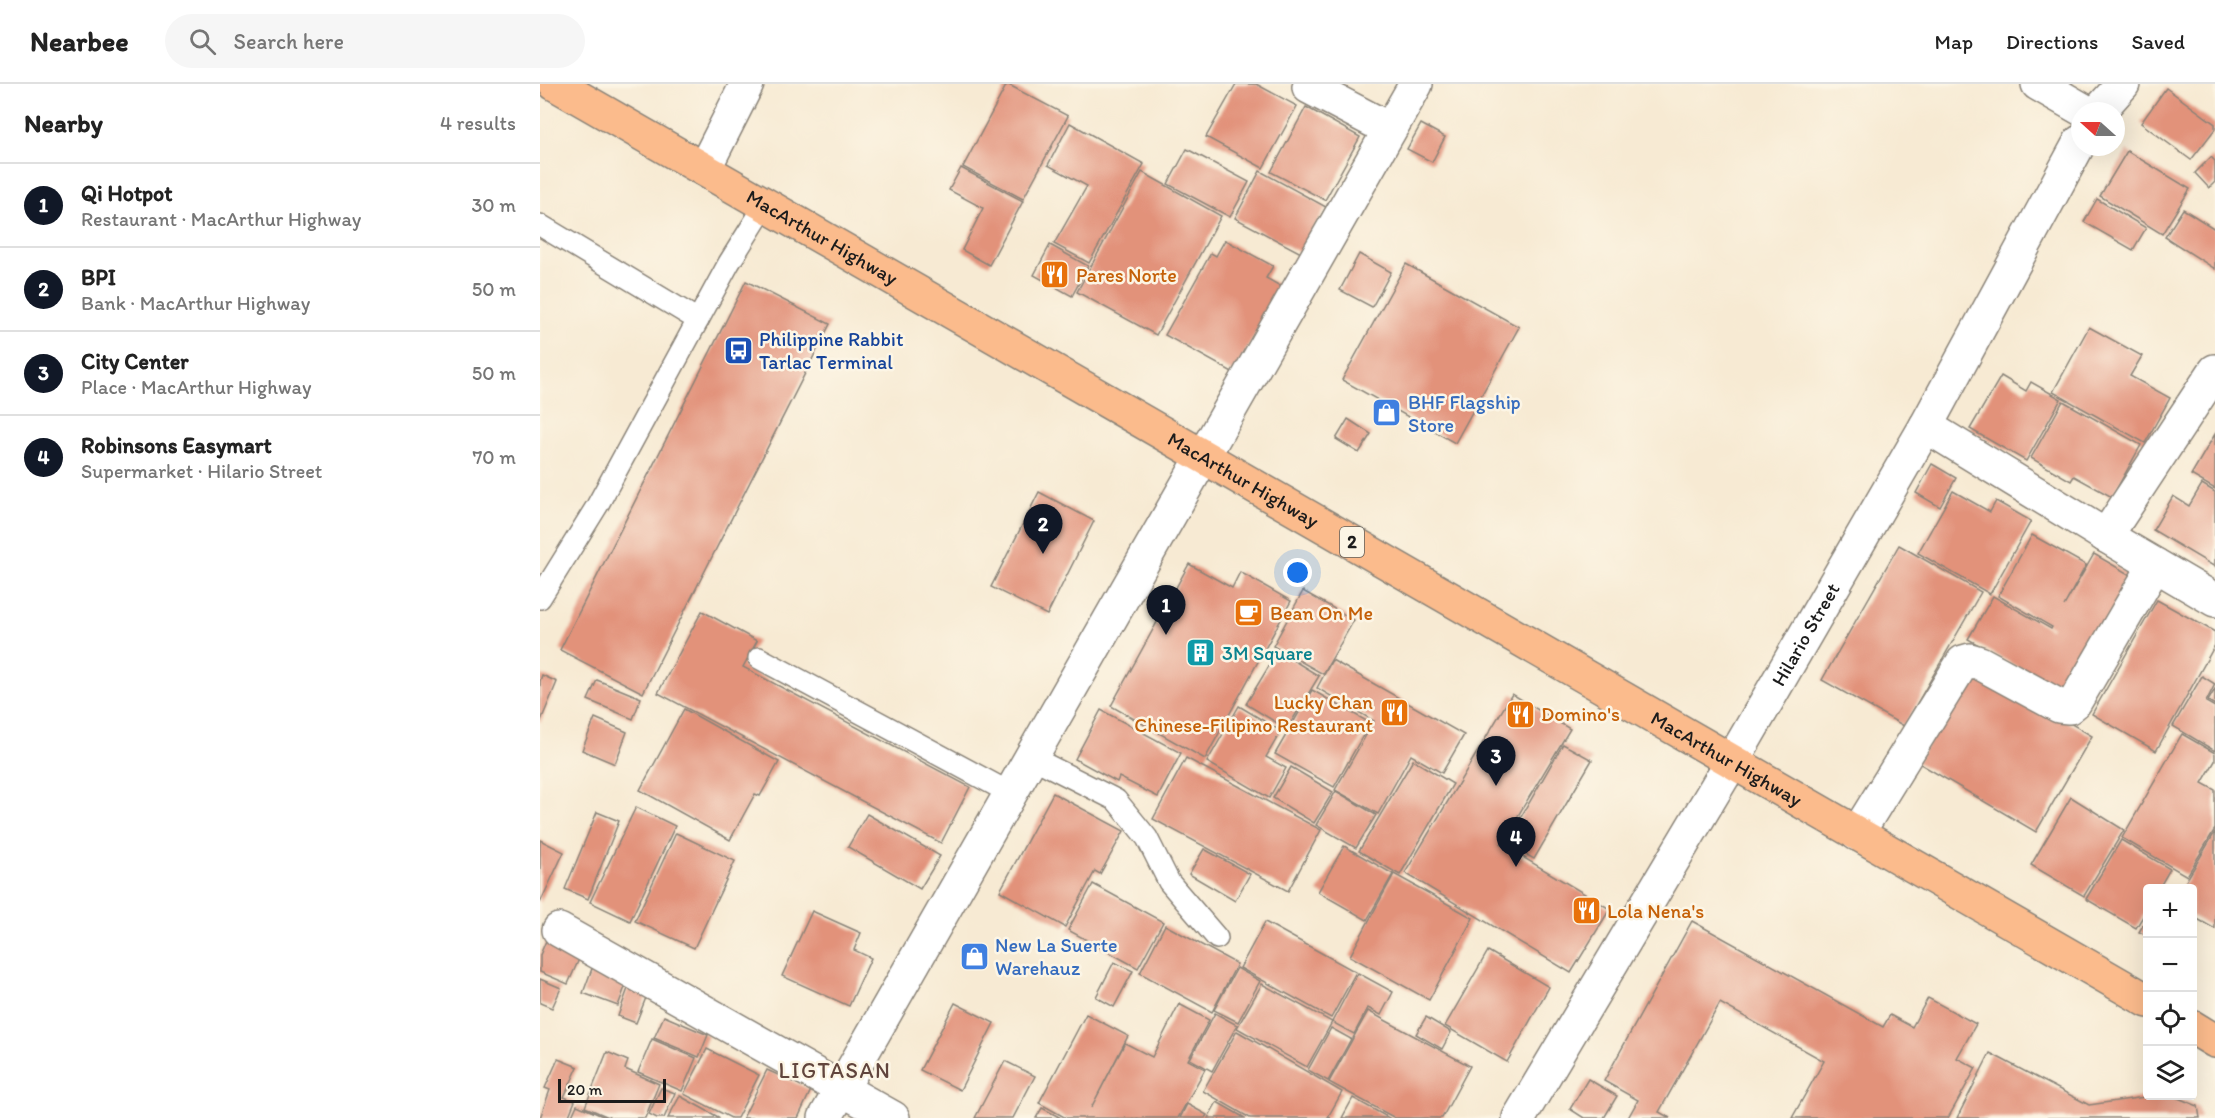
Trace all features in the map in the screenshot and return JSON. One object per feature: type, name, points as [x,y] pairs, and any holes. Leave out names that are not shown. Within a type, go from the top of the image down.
[{"type":"highway","name":"MacArthur Highway","points":[[555,84],[2143,998]]},
{"type":"highway","points":[[2197,1030],[2215,1041]]},
{"type":"street","points":[[704,169],[747,84]]},
{"type":"street","points":[[825,1118],[1416,84]]},
{"type":"street","points":[[2038,84],[2071,103]]},
{"type":"street","points":[[2107,102],[2123,84]]},
{"type":"street","points":[[1310,87],[1389,129]]},
{"type":"street","name":"Hilario Street","points":[[1519,1118],[1731,763],[1926,426],[2072,156]]},
{"type":"street","points":[[2106,536],[2215,370]]},
{"type":"street","points":[[1926,426],[2215,600]]},
{"type":"street","points":[[1857,834],[1963,662],[1970,660],[1980,663],[2059,706],[2069,707],[2075,702],[2155,565]]},
{"type":"street","points":[[559,930],[893,1118]]},
{"type":"lane","points":[[540,598],[597,506],[729,263],[766,204]]},
{"type":"lane","points":[[540,225],[698,320]]},
{"type":"lane","points":[[759,658],[1010,793]]},
{"type":"lane","points":[[1031,757],[1116,800],[1147,838],[1169,882],[1217,938]]},
{"type":"building","points":[[1007,84],[1068,116],[1023,199],[963,167]]},
{"type":"building","points":[[1236,84],[1256,84],[1297,106],[1263,168],[1206,137]]},
{"type":"building","points":[[2166,88],[2215,124],[2215,129],[2191,160],[2141,123]]},
{"type":"building","points":[[1306,107],[1360,137],[1325,200],[1271,172]]},
{"type":"building","points":[[1070,123],[1144,164],[1089,263],[1054,244],[1087,186],[1048,165]]},
{"type":"building","points":[[1421,124],[1445,137],[1432,162],[1407,149]]},
{"type":"building","points":[[1187,149],[1249,182],[1230,217],[1168,184]]},
{"type":"building","points":[[2127,151],[2190,189],[2162,234],[2100,196]]},
{"type":"building","points":[[2211,157],[2215,161],[2215,182],[2209,188],[2195,173]]},
{"type":"building","points":[[961,168],[1023,201],[989,265],[962,250],[983,208],[949,190]]},
{"type":"building","points":[[1260,171],[1326,207],[1301,253],[1235,218]]},
{"type":"building","points":[[1142,172],[1221,216],[1156,335],[1077,292]]},
{"type":"building","points":[[2097,199],[2146,228],[2133,250],[2084,222]]},
{"type":"building","points":[[2183,209],[2215,229],[2215,269],[2165,237]]},
{"type":"building","points":[[1225,240],[1273,266],[1266,278],[1282,287],[1234,373],[1165,335],[1211,253],[1216,256]]},
{"type":"building","points":[[1050,245],[1088,266],[1072,296],[1034,275]]},
{"type":"building","points":[[1359,254],[1391,272],[1372,307],[1340,290]]},
{"type":"building","points":[[1406,264],[1519,327],[1455,443],[1342,380]]},
{"type":"building","points":[[746,281],[830,324],[643,693],[560,650]]},
{"type":"building","points":[[2089,327],[2142,356],[2130,376],[2170,398],[2145,443],[2053,392]]},
{"type":"building","points":[[2001,376],[2026,391],[2031,382],[2061,399],[2026,461],[1970,429]]},
{"type":"building","points":[[2063,401],[2141,445],[2112,497],[2074,476],[2071,481],[2031,458]]},
{"type":"building","points":[[1348,419],[1371,434],[1359,453],[1336,439]]},
{"type":"building","points":[[2215,434],[2215,489],[2191,475]]},
{"type":"building","points":[[1932,464],[1956,478],[1940,507],[1916,493]]},
{"type":"building","points":[[2202,484],[2215,492],[2215,567],[2153,530],[2173,496],[2189,506]]},
{"type":"building","points":[[1953,491],[1990,512],[1996,501],[2031,521],[1990,594],[1918,553]]},
{"type":"building","points":[[1039,492],[1094,521],[1047,615],[991,587]]},
{"type":"building","points":[[2032,535],[2086,565],[2064,606],[2094,554],[2132,576],[2065,694],[1968,639],[1993,596],[2051,629],[2052,627],[1998,596]]},
{"type":"building","points":[[1899,545],[1981,592],[1904,726],[1822,680]]},
{"type":"building","name":"3M Square","points":[[1189,564],[1232,588],[1240,572],[1291,601],[1205,759],[1111,706]]},
{"type":"building","points":[[1303,591],[1354,620],[1323,674],[1273,646]]},
{"type":"building","points":[[2157,600],[2215,632],[2215,645],[2156,751],[2092,714]]},
{"type":"building","points":[[702,611],[757,641],[743,667],[970,787],[941,843],[658,693]]},
{"type":"building","points":[[1278,651],[1319,676],[1287,729],[1246,704]]},
{"type":"building","points":[[1332,660],[1464,735],[1442,773],[1411,755],[1378,814],[1335,790],[1374,721],[1317,688]]},
{"type":"building","points":[[1973,666],[2092,736],[2036,832],[1917,762]]},
{"type":"building","points":[[542,675],[557,682],[540,723],[540,681]]},
{"type":"building","points":[[2202,676],[2215,684],[2206,702],[2215,707],[2215,751],[2173,726]]},
{"type":"building","points":[[597,680],[641,698],[633,719],[588,700]]},
{"type":"building","points":[[2215,689],[2215,705],[2208,701]]},
{"type":"building","points":[[1312,690],[1370,723],[1334,787],[1275,754]]},
{"type":"building","points":[[1512,694],[1570,729],[1501,844],[1610,909],[1571,973],[1405,873]]},
{"type":"building","points":[[1239,706],[1281,731],[1266,757],[1286,768],[1269,798],[1207,762]]},
{"type":"building","points":[[684,709],[779,762],[760,796],[755,794],[730,840],[640,790]]},
{"type":"building","points":[[1101,710],[1181,753],[1158,797],[1119,777],[1117,782],[1075,759]]},
{"type":"building","points":[[595,718],[627,732],[615,764],[582,750]]},
{"type":"building","points":[[2182,734],[2215,753],[2215,761],[2202,783],[2215,790],[2215,829],[2187,876],[2122,838]]},
{"type":"building","points":[[1563,744],[1592,760],[1534,859],[1506,843]]},
{"type":"building","points":[[1186,758],[1321,830],[1288,891],[1153,819]]},
{"type":"building","points":[[1413,760],[1453,784],[1400,875],[1359,851]]},
{"type":"building","points":[[1291,767],[1333,792],[1314,823],[1273,798]]},
{"type":"building","points":[[1336,791],[1376,815],[1356,848],[1316,825]]},
{"type":"building","points":[[1053,793],[1124,831],[1100,874],[1095,871],[1065,927],[1000,891]]},
{"type":"building","points":[[2071,797],[2124,830],[2084,896],[2031,865]]},
{"type":"building","points":[[636,807],[675,826],[630,921],[590,902]]},
{"type":"building","points":[[597,812],[619,821],[588,899],[565,889]]},
{"type":"building","points":[[867,814],[940,856],[920,889],[848,847]]},
{"type":"building","points":[[2215,832],[2215,929],[2197,919],[2197,884],[2184,884]]},
{"type":"building","points":[[676,833],[735,861],[694,948],[635,921]]},
{"type":"building","points":[[540,840],[564,852],[540,903]]},
{"type":"building","points":[[2121,840],[2170,869],[2161,884],[2143,884],[2143,916],[2136,928],[2086,899]]},
{"type":"building","points":[[1344,846],[1393,874],[1367,920],[1318,892]]},
{"type":"building","points":[[1204,849],[1250,874],[1235,901],[1189,874]]},
{"type":"building","points":[[1394,874],[1473,918],[1429,1000],[1350,956]]},
{"type":"building","points":[[1093,884],[1163,922],[1138,968],[1068,930]]},
{"type":"building","points":[[812,911],[861,933],[854,950],[871,958],[849,1006],[782,976]]},
{"type":"building","points":[[1692,921],[1883,1027],[1890,1015],[1912,1027],[1928,998],[1976,1024],[1957,1058],[1976,1068],[1948,1118],[1792,1118],[1824,1061],[1720,1003],[1659,1112],[1670,1118],[1628,1118],[1638,1100],[1604,1081]]},
{"type":"building","points":[[1265,922],[1356,972],[1331,1018],[1240,968]]},
{"type":"building","points":[[1165,925],[1237,964],[1212,1012],[1140,973]]},
{"type":"building","points":[[548,936],[583,950],[568,984],[540,972],[540,955]]},
{"type":"building","points":[[1488,951],[1549,987],[1507,1062],[1445,1026]]},
{"type":"building","points":[[1114,962],[1133,971],[1114,1007],[1096,997]]},
{"type":"building","points":[[593,966],[628,979],[618,1006],[583,993]]},
{"type":"building","points":[[1237,968],[1260,981],[1238,1022],[1214,1010]]},
{"type":"building","points":[[1358,973],[1393,992],[1381,1015],[1368,1008],[1354,1034],[1332,1022]]},
{"type":"building","points":[[540,979],[561,988],[552,1008],[540,1003]]},
{"type":"building","points":[[630,983],[649,990],[636,1023],[618,1016]]},
{"type":"building","points":[[1262,984],[1332,1022],[1307,1067],[1237,1028]]},
{"type":"building","points":[[955,1003],[994,1023],[960,1090],[920,1070]]},
{"type":"building","points":[[1179,1004],[1209,1020],[1188,1060],[1205,1069],[1178,1118],[1066,1118],[1039,1103],[1086,1014],[1128,1036],[1091,1108],[1125,1043],[1152,1057]]},
{"type":"building","points":[[1368,1011],[1470,1066],[1442,1118],[1395,1118],[1329,1082]]},
{"type":"building","points":[[1215,1013],[1237,1025],[1212,1071],[1190,1059]]},
{"type":"building","points":[[664,1016],[708,1035],[699,1057],[654,1038]]},
{"type":"building","points":[[1426,1017],[1451,1032],[1442,1049],[1416,1034]]},
{"type":"building","points":[[1331,1028],[1351,1039],[1328,1081],[1308,1070]]},
{"type":"building","points":[[1237,1031],[1342,1092],[1328,1117],[1331,1118],[1250,1118],[1203,1091]]},
{"type":"building","points":[[652,1039],[696,1058],[682,1091],[638,1072]]},
{"type":"building","points":[[707,1049],[759,1075],[737,1118],[731,1118],[684,1094]]},
{"type":"building","points":[[607,1052],[628,1061],[625,1069],[659,1084],[645,1118],[611,1118],[585,1107]]},
{"type":"building","points":[[1990,1053],[2089,1105],[2143,1097],[2143,1100],[2183,1100],[2198,1106],[2200,1118],[1957,1118]]},
{"type":"building","points":[[558,1059],[578,1067],[564,1097],[575,1101],[568,1118],[540,1118],[550,1090],[545,1088]]},
{"type":"building","points":[[1005,1061],[1035,1076],[1013,1118],[975,1118]]},
{"type":"building","points":[[767,1070],[811,1090],[798,1118],[743,1118]]},
{"type":"building","points":[[1588,1079],[1617,1096],[1604,1118],[1584,1118],[1570,1109]]},
{"type":"building","points":[[661,1088],[675,1093],[664,1118],[657,1118],[649,1114]]},
{"type":"building","points":[[680,1096],[720,1118],[668,1118]]},
{"type":"building","points":[[1353,1098],[1389,1118],[1342,1118]]},
{"type":"building","points":[[1217,1102],[1245,1118],[1208,1118]]},
{"type":"building","points":[[1187,1104],[1207,1115],[1205,1118],[1180,1118]]},
{"type":"building","points":[[577,1105],[607,1118],[571,1118]]},
{"type":"building","points":[[1042,1108],[1061,1118],[1036,1118]]},
{"type":"place","name":"Pares Norte","points":[[1055,275]]},
{"type":"place","name":"Philippine Rabbit Tarlac Terminal","points":[[738,350]]},
{"type":"place","name":"BHF Flagship Store","points":[[1387,413]]},
{"type":"place","name":"BPI","points":[[1043,554]]},
{"type":"place","name":"Bean On Me","points":[[1249,613]]},
{"type":"place","name":"Qi Hotpot","points":[[1166,635]]},
{"type":"place","name":"3M Square","points":[[1201,653]]},
{"type":"place","name":"Lucky Chan Chinese-Filipino Restaurant","points":[[1394,713]]},
{"type":"place","name":"Domino's","points":[[1520,714]]},
{"type":"place","name":"City Center","points":[[1496,786]]},
{"type":"place","name":"Robinsons Easymart","points":[[1516,867]]},
{"type":"place","name":"Lola Nena's","points":[[1586,911]]},
{"type":"place","name":"New La Suerte Warehauz","points":[[974,956]]},
{"type":"district","name":"LIGTASAN","points":[[835,1070]]}]
